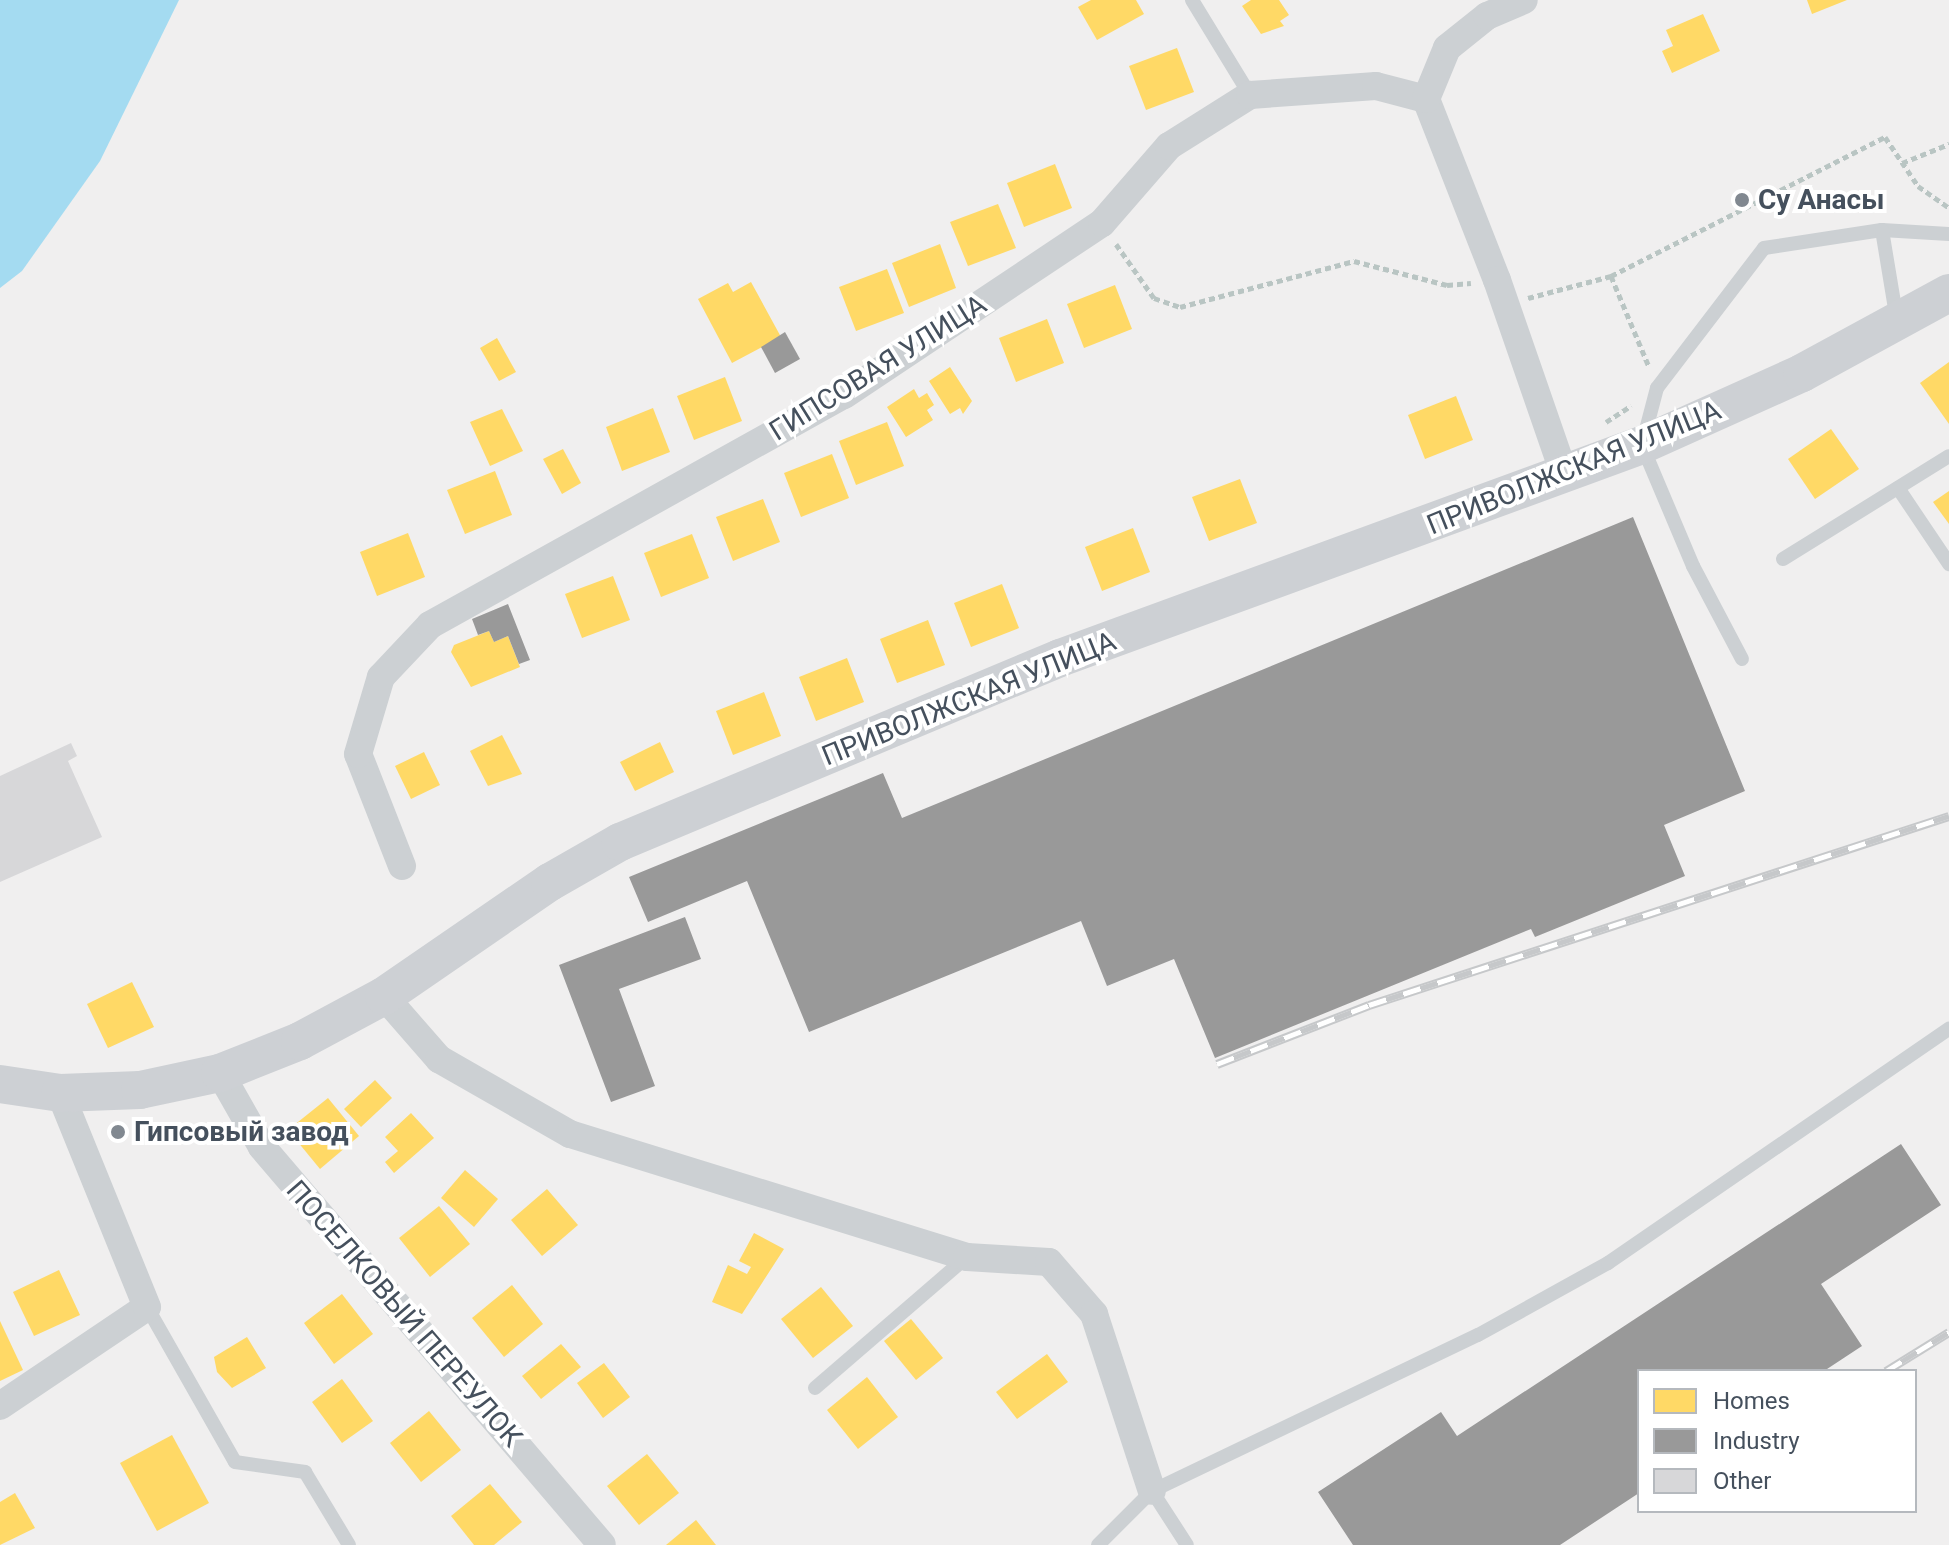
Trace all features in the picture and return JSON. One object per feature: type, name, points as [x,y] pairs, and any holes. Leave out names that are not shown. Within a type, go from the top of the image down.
[{"type":"main road","name":"ПРИВОЛЖСКАЯ УЛИЦА","points":[[0,1084],[60,1093],[140,1090],[220,1073],[300,1041],[384,996],[550,882],[620,842],[1060,658],[1565,476],[1642,445],[1898,324],[1949,293]]},
{"type":"street","points":[[1524,0],[1487,16],[1447,48],[1426,99],[1501,292],[1565,476]]},
{"type":"street","name":"ГИПСОВАЯ УЛИЦА","points":[[402,866],[358,754],[381,677],[430,625],[844,395],[1102,223],[1169,146],[1250,95],[1376,86],[1426,99]]},
{"type":"street","points":[[384,996],[439,1059],[570,1134],[967,1257],[1049,1262],[1094,1314],[1152,1491]]},
{"type":"street","name":"ПОСЕЛКОВЫЙ ПЕРЕУЛОК","points":[[220,1073],[262,1147],[602,1545]]},
{"type":"street","points":[[0,1406],[147,1307],[60,1093]]},
{"type":"lane","points":[[1192,0],[1250,95]]},
{"type":"lane","points":[[1742,659],[1693,566],[1642,445],[1657,388],[1764,248],[1882,230],[1949,234]]},
{"type":"lane","points":[[1882,230],[1898,324]]},
{"type":"lane","points":[[1783,559],[1949,456]]},
{"type":"lane","points":[[1898,488],[1949,564]]},
{"type":"lane","points":[[1098,1545],[1152,1491],[1478,1335],[1608,1263],[1949,1029]]},
{"type":"lane","points":[[815,1388],[967,1257]]},
{"type":"lane","points":[[147,1307],[235,1462],[305,1472],[349,1545]]},
{"type":"lane","points":[[1152,1491],[1187,1545]]},
{"type":"path","points":[[1102,223],[1154,298],[1180,307],[1354,261],[1447,285],[1501,292],[1611,276],[1885,137],[1918,186],[1949,208]]},
{"type":"path","points":[[1902,163],[1949,144]]},
{"type":"path","points":[[1611,276],[1647,358],[1649,382]]},
{"type":"path","points":[[1602,424],[1642,398]]},
{"type":"water","points":[[0,0],[179,0],[100,161],[22,271],[0,288]]},
{"type":"building: Homes","points":[[1091,0],[1136,0],[1144,14],[1097,40],[1078,7]]},
{"type":"building: Homes","points":[[1251,0],[1279,0],[1289,15],[1280,21],[1284,26],[1261,34],[1242,6]]},
{"type":"building: Homes","points":[[1807,0],[1847,0],[1812,14]]},
{"type":"building: Homes","points":[[1703,14],[1720,51],[1672,73],[1662,51],[1673,46],[1666,30]]},
{"type":"building: Homes","points":[[1177,48],[1194,92],[1146,110],[1129,66]]},
{"type":"building: Homes","points":[[1055,164],[1072,208],[1024,227],[1007,183]]},
{"type":"building: Homes","points":[[998,204],[1016,248],[968,266],[950,222]]},
{"type":"building: Homes","points":[[940,244],[956,288],[909,307],[892,263]]},
{"type":"building: Homes","points":[[887,269],[904,313],[856,331],[839,287]]},
{"type":"building: Homes","points":[[751,282],[781,337],[732,363],[698,299],[728,283],[733,292]]},
{"type":"building: Homes","points":[[1115,285],[1132,329],[1084,348],[1067,304]]},
{"type":"building: Homes","points":[[1047,319],[1064,363],[1016,382],[999,338]]},
{"type":"building: Homes","points":[[497,338],[516,372],[499,381],[480,348]]},
{"type":"building: Homes","points":[[1949,362],[1949,424],[1920,383]]},
{"type":"building: Homes","points":[[950,367],[972,401],[963,414],[960,408],[950,414],[929,381]]},
{"type":"building: Homes","points":[[725,377],[742,421],[694,440],[677,396]]},
{"type":"building: Homes","points":[[914,389],[919,398],[927,393],[934,405],[927,410],[933,420],[906,437],[887,407]]},
{"type":"building: Homes","points":[[1456,396],[1473,440],[1425,459],[1408,415]]},
{"type":"building: Homes","points":[[653,408],[670,452],[622,471],[606,427]]},
{"type":"building: Homes","points":[[502,409],[523,451],[490,466],[470,422]]},
{"type":"building: Homes","points":[[887,422],[904,466],[856,485],[839,441]]},
{"type":"building: Homes","points":[[1831,429],[1859,469],[1815,499],[1788,459]]},
{"type":"building: Homes","points":[[563,449],[581,483],[562,494],[543,459]]},
{"type":"building: Homes","points":[[832,454],[849,498],[801,517],[784,473]]},
{"type":"building: Homes","points":[[495,471],[512,515],[465,534],[447,490]]},
{"type":"building: Homes","points":[[1240,479],[1257,523],[1209,541],[1192,497]]},
{"type":"building: Homes","points":[[1949,491],[1949,524],[1933,502]]},
{"type":"building: Homes","points":[[763,499],[780,542],[733,561],[716,517]]},
{"type":"building: Homes","points":[[1133,528],[1150,572],[1102,591],[1085,547]]},
{"type":"building: Homes","points":[[408,533],[425,577],[377,596],[360,552]]},
{"type":"building: Homes","points":[[692,534],[709,578],[661,597],[644,553]]},
{"type":"building: Homes","points":[[613,576],[630,620],[582,638],[565,594]]},
{"type":"building: Homes","points":[[1002,584],[1019,628],[971,647],[954,603]]},
{"type":"building: Homes","points":[[928,620],[945,665],[897,683],[880,639]]},
{"type":"building: Homes","points":[[489,631],[494,642],[508,636],[520,667],[471,687],[451,652],[454,645]]},
{"type":"building: Homes","points":[[847,658],[864,702],[816,721],[799,677]]},
{"type":"building: Homes","points":[[764,692],[781,736],[733,755],[716,711]]},
{"type":"building: Homes","points":[[502,735],[522,774],[488,786],[470,751]]},
{"type":"building: Homes","points":[[660,742],[674,772],[635,791],[620,762]]},
{"type":"building: Homes","points":[[424,752],[440,785],[411,799],[395,766]]},
{"type":"building: Homes","points":[[132,982],[154,1027],[108,1048],[87,1004]]},
{"type":"building: Homes","points":[[375,1080],[392,1098],[361,1127],[344,1109]]},
{"type":"building: Homes","points":[[328,1098],[359,1136],[320,1169],[288,1130]]},
{"type":"building: Homes","points":[[411,1113],[434,1138],[394,1173],[385,1162],[398,1151],[385,1137]]},
{"type":"building: Homes","points":[[465,1170],[498,1199],[474,1227],[441,1198]]},
{"type":"building: Homes","points":[[547,1189],[578,1225],[542,1256],[511,1220]]},
{"type":"building: Homes","points":[[439,1206],[470,1244],[430,1277],[399,1238]]},
{"type":"building: Homes","points":[[754,1233],[784,1249],[742,1314],[712,1302],[728,1265],[747,1274],[751,1267],[739,1261]]},
{"type":"building: Homes","points":[[59,1270],[80,1315],[34,1336],[13,1292]]},
{"type":"building: Homes","points":[[512,1285],[543,1324],[504,1357],[472,1318]]},
{"type":"building: Homes","points":[[821,1287],[853,1326],[813,1358],[781,1319]]},
{"type":"building: Homes","points":[[342,1294],[373,1334],[334,1364],[304,1323]]},
{"type":"building: Homes","points":[[911,1319],[943,1358],[916,1380],[884,1341]]},
{"type":"building: Homes","points":[[0,1321],[23,1370],[0,1381]]},
{"type":"building: Homes","points":[[247,1337],[266,1368],[232,1388],[217,1372],[214,1357]]},
{"type":"building: Homes","points":[[561,1344],[581,1367],[541,1399],[522,1376]]},
{"type":"building: Homes","points":[[1047,1354],[1068,1382],[1017,1419],[996,1392]]},
{"type":"building: Homes","points":[[604,1363],[630,1397],[603,1418],[577,1383]]},
{"type":"building: Homes","points":[[867,1377],[898,1417],[858,1449],[827,1410]]},
{"type":"building: Homes","points":[[342,1379],[373,1421],[342,1443],[312,1402]]},
{"type":"building: Homes","points":[[429,1411],[461,1450],[421,1482],[390,1443]]},
{"type":"building: Homes","points":[[172,1435],[209,1503],[157,1531],[120,1463]]},
{"type":"building: Homes","points":[[647,1454],[679,1493],[639,1525],[607,1486]]},
{"type":"building: Homes","points":[[490,1484],[522,1522],[494,1545],[474,1545],[451,1516]]},
{"type":"building: Homes","points":[[15,1493],[35,1528],[0,1545],[0,1502]]},
{"type":"building: Homes","points":[[696,1520],[716,1545],[666,1545]]},
{"type":"building: Industry","points":[[785,332],[800,359],[775,373],[761,347]]},
{"type":"building: Industry","points":[[1633,517],[1745,791],[1664,825],[1685,876],[1535,937],[1531,929],[1215,1058],[1174,959],[1107,986],[1081,921],[809,1032],[747,881],[648,922],[629,877],[883,773],[902,818]]},
{"type":"building: Industry","points":[[508,604],[530,660],[519,664],[508,636],[494,642],[489,631],[478,635],[472,619]]},
{"type":"building: Industry","points":[[685,917],[701,959],[619,989],[655,1086],[611,1102],[559,965]]},
{"type":"building: Industry","points":[[1901,1144],[1941,1205],[1821,1284],[1862,1346],[1827,1369],[1637,1369],[1637,1494],[1560,1545],[1353,1545],[1318,1492],[1441,1412],[1457,1436]]},
{"type":"building: Other","points":[[71,743],[77,756],[68,761],[102,837],[0,882],[0,776]]},
{"type":"railway","points":[[1217,1064],[1369,1005],[1949,816]]},
{"type":"railway","points":[[1889,1369],[1949,1332]]},
{"type":"place","name":"Су Анасы","points":[[1742,200]]},
{"type":"place","name":"Гипсовый завод","points":[[118,1132]]}]
